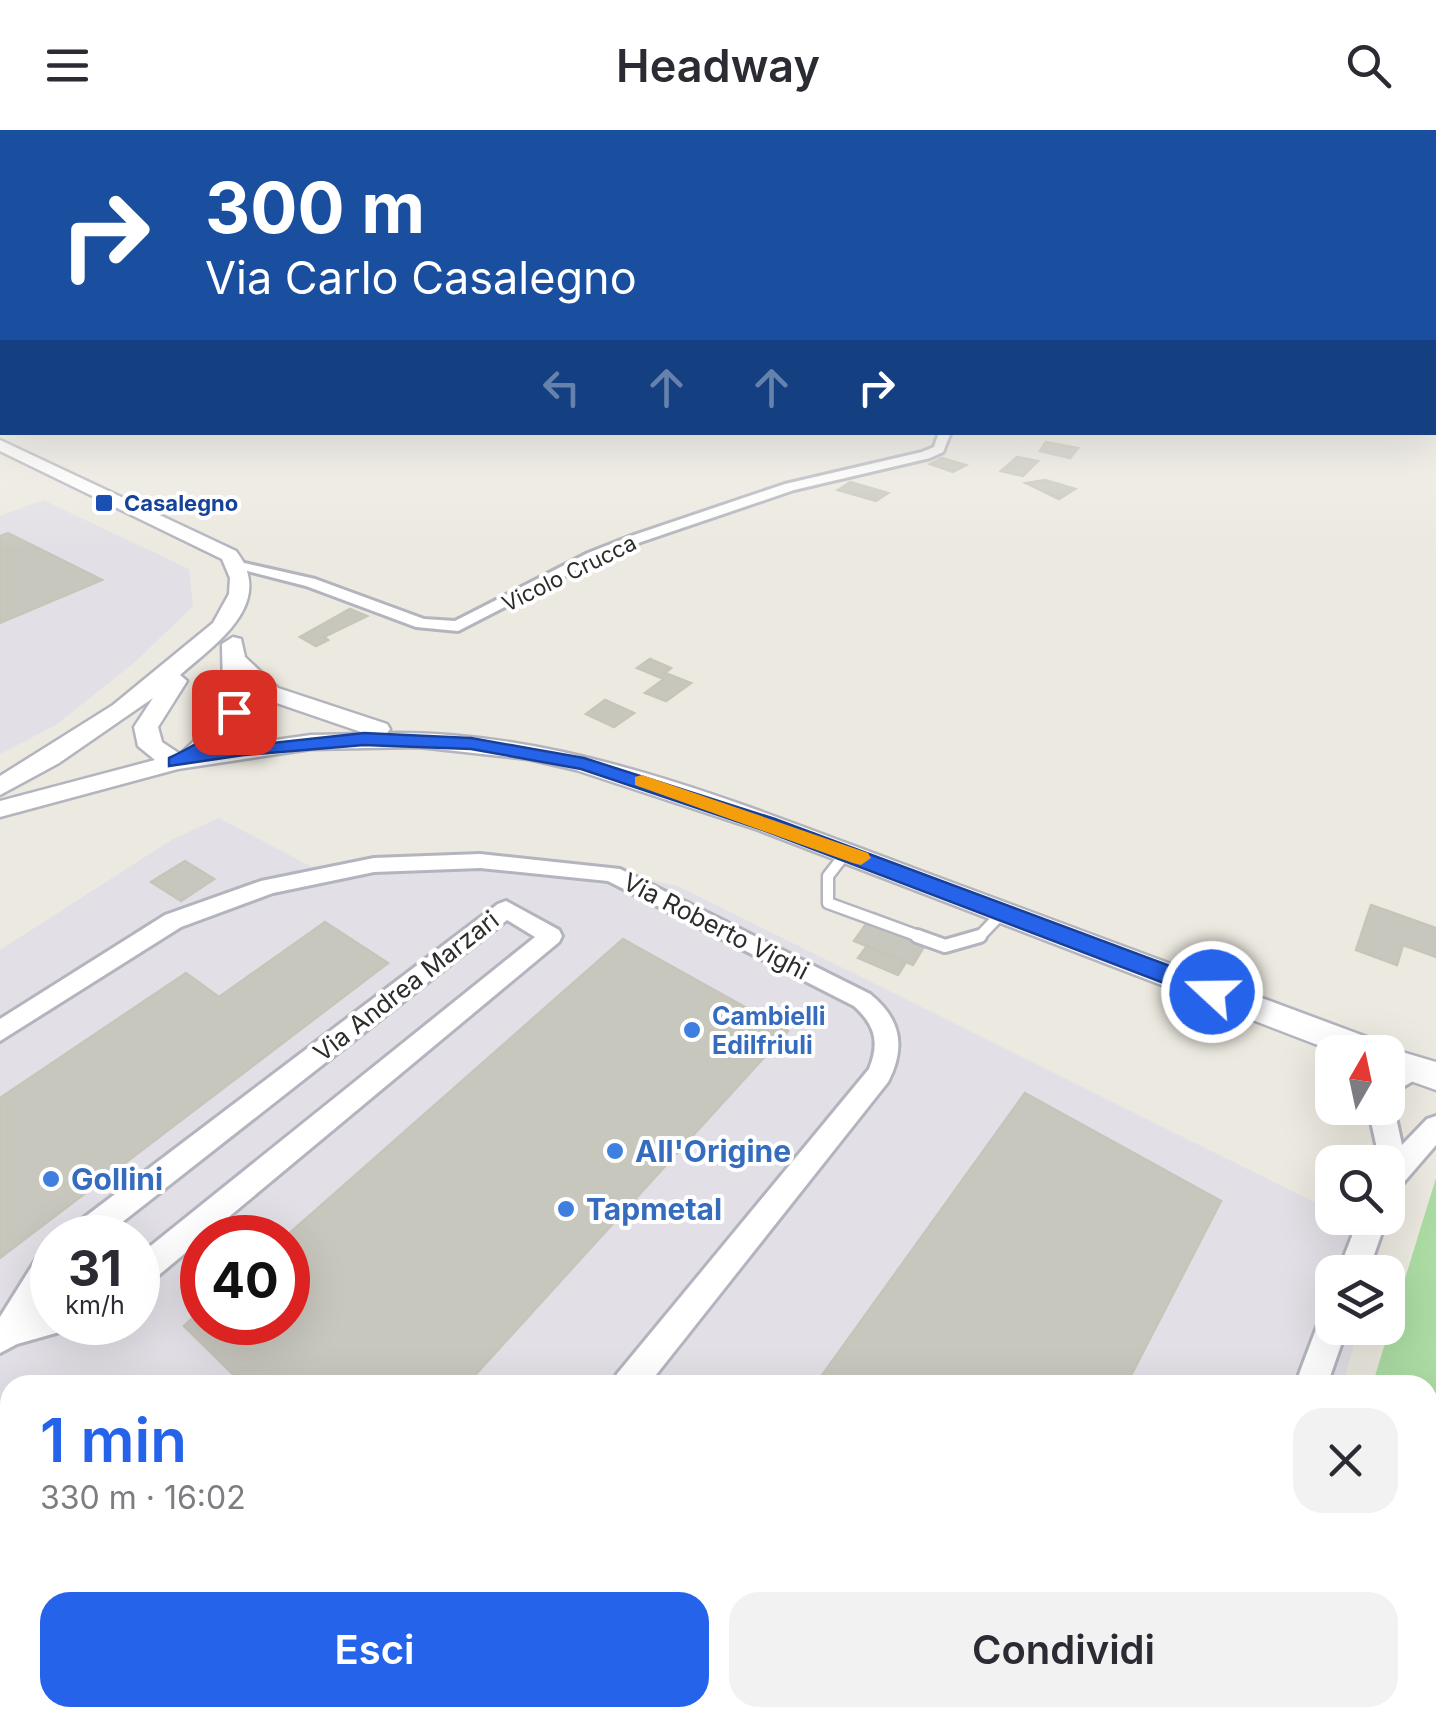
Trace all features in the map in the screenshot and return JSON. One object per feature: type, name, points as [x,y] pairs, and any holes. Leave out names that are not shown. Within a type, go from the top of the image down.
[{"type":"street","name":"Vicolo Crucca","points":[[240,567],[310,582],[422,624],[458,626],[593,556],[636,539],[790,487],[926,454],[940,449],[944,435]]},
{"type":"street","points":[[0,445],[164,521],[229,555],[240,567],[241,590],[231,616],[234,712],[225,732],[207,747],[176,762]]},
{"type":"street","points":[[0,787],[109,722],[231,616]]},
{"type":"street","points":[[176,762],[150,746],[146,727],[204,642]]},
{"type":"street","points":[[234,659],[270,693],[336,718],[419,740]]},
{"type":"street","points":[[0,809],[176,762],[311,742],[419,740],[528,752],[584,764],[846,853],[1324,1035]]},
{"type":"street","name":"Via Roberto Vighi","points":[[0,1032],[173,922],[269,886],[374,865],[480,861],[612,874],[862,1000],[884,1020],[888,1033],[887,1054],[878,1076],[636,1375]]},
{"type":"street","name":"Via Andrea Marzari","points":[[109,1215],[506,909],[551,936],[160,1256]]},
{"type":"street","points":[[1316,1032],[1320,1035]]},
{"type":"street","points":[[1405,1159],[1436,1126]]},
{"type":"street","points":[[4,1335],[30,1294]]},
{"type":"street","points":[[4,1335],[30,1327]]},
{"type":"street","points":[[1315,1375],[1325,1345]]},
{"type":"lane","points":[[846,853],[828,876],[828,903],[845,910],[946,946],[980,936],[1004,911]]},
{"type":"shaded area","points":[[43,500],[189,569],[193,606],[135,662],[56,725],[0,754],[0,516]]},
{"type":"shaded area","points":[[219,818],[312,867],[459,855],[582,863],[678,886],[1315,1203],[1315,1235],[1383,1236],[1378,1255],[1315,1255],[1315,1345],[1354,1345],[1346,1375],[0,1375],[0,950],[173,839]]},
{"type":"green space","points":[[1436,1178],[1436,1375],[1375,1375],[1385,1345],[1405,1345],[1405,1279]]},
{"type":"building","points":[[1046,442],[1078,448],[1070,458],[1040,451]]},
{"type":"building","points":[[1017,457],[1038,461],[1023,476],[1001,471]]},
{"type":"building","points":[[942,458],[966,465],[953,472],[930,464]]},
{"type":"building","points":[[1045,480],[1075,489],[1059,499],[1026,483]]},
{"type":"building","points":[[850,482],[888,493],[876,501],[838,490]]},
{"type":"building","points":[[8,533],[102,580],[0,623],[0,536]]},
{"type":"building","points":[[350,609],[367,616],[324,637],[328,640],[316,646],[300,637]]},
{"type":"building","points":[[650,659],[671,668],[665,673],[691,683],[666,701],[645,693],[664,679],[637,668]]},
{"type":"building","points":[[605,700],[634,713],[614,727],[586,714]]},
{"type":"building","points":[[185,861],[214,879],[181,901],[151,882]]},
{"type":"building","points":[[1371,905],[1436,928],[1436,957],[1403,945],[1397,965],[1356,950]]},
{"type":"building","points":[[874,913],[931,935],[913,965],[854,941]]},
{"type":"building","points":[[325,922],[388,963],[57,1215],[30,1215],[30,1235],[0,1258],[0,1098],[186,973],[219,997]]},
{"type":"building","points":[[623,939],[788,1031],[475,1375],[234,1375],[203,1345],[310,1345],[310,1215]]},
{"type":"building","points":[[867,946],[906,962],[898,975],[858,958]]},
{"type":"building","points":[[1025,1093],[1221,1201],[1131,1375],[822,1375]]},
{"type":"slow traffic","points":[[642,781],[861,858]]},
{"type":"place","name":"Casalegno","points":[[104,503]]},
{"type":"place","name":"Cambielli Edilfriuli","points":[[692,1030]]},
{"type":"place","name":"All'Origine","points":[[615,1151]]},
{"type":"place","name":"Gollini","points":[[51,1179]]},
{"type":"place","name":"Tapmetal","points":[[566,1209]]},
{"type":"route","points":[[234,712],[225,732],[207,747],[176,762],[244,749],[364,739],[471,743],[584,764],[768,824],[1212,992]]}]
